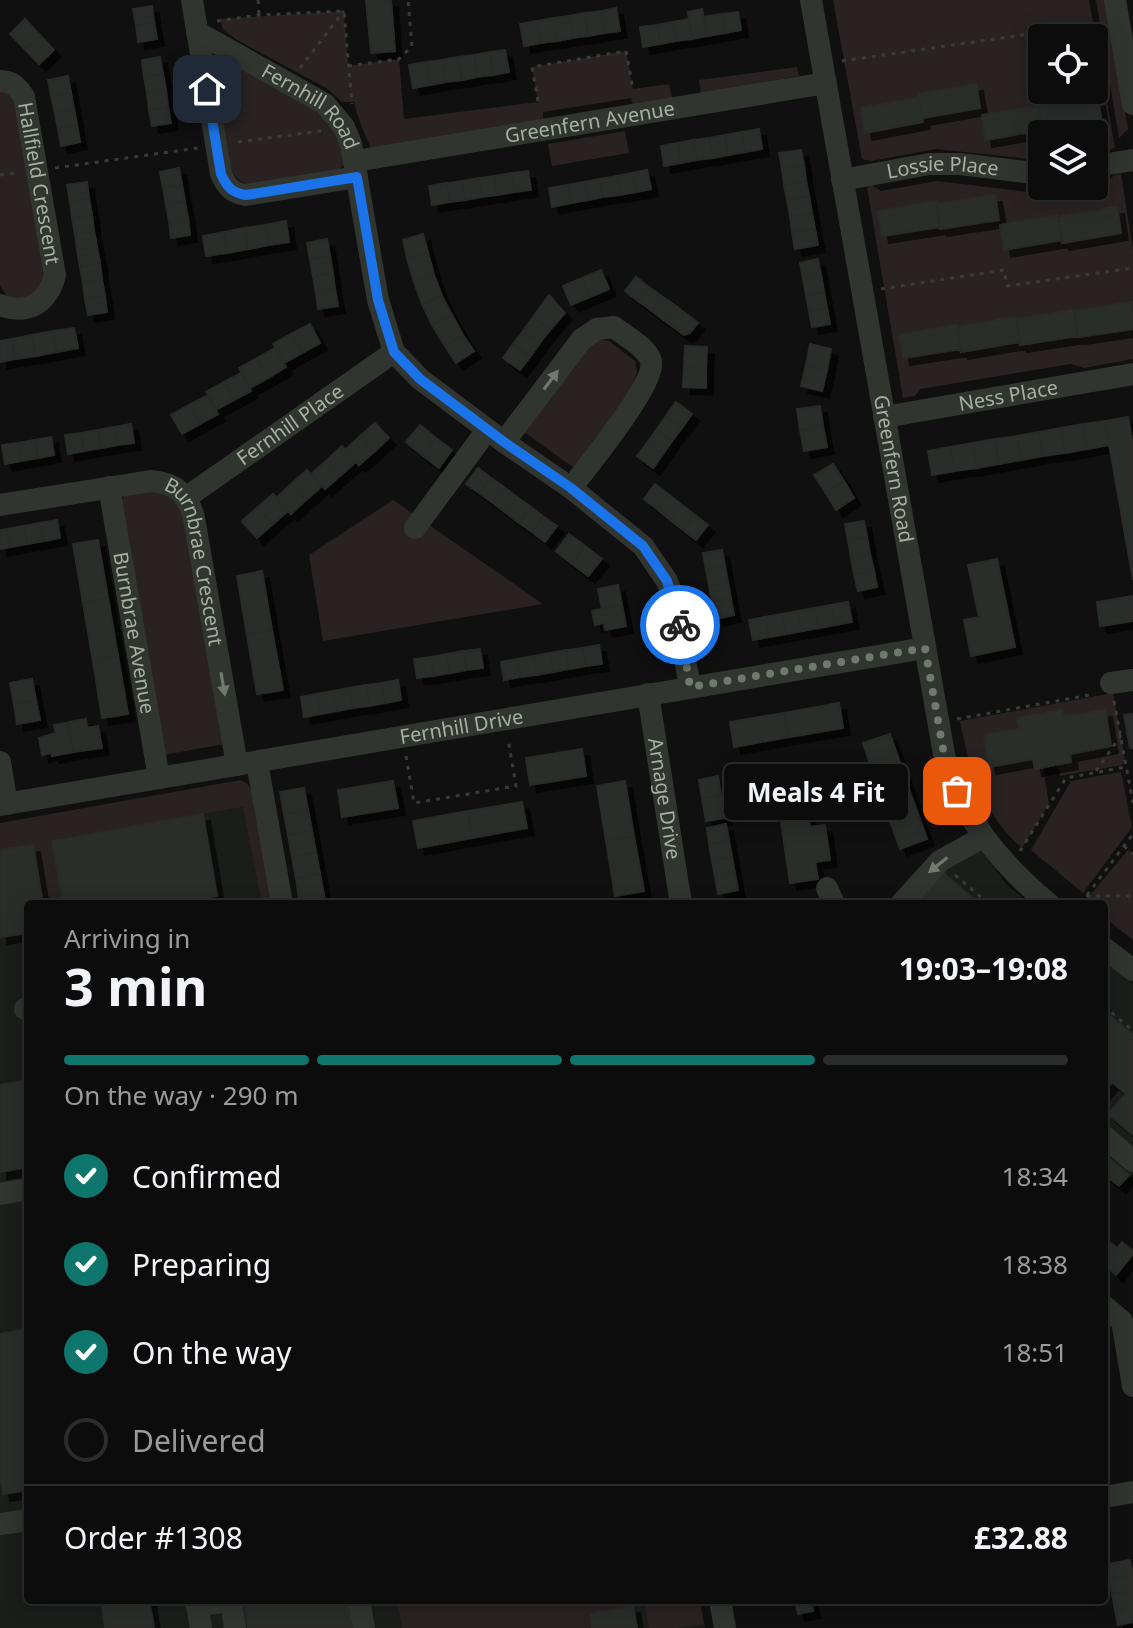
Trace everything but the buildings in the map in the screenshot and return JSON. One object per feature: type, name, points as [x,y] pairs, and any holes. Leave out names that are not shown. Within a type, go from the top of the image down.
[{"type":"street","name":"Fernhill Road","points":[[192,0],[221,174],[226,185],[235,193],[246,195],[356,169]]},
{"type":"street","name":"Greenfern Road","points":[[811,0],[949,772],[968,815],[983,837],[1009,870],[1044,900]]},
{"type":"street","points":[[1117,11],[1133,104]]},
{"type":"street","name":"Fernhill Road","points":[[197,32],[325,104],[349,121],[378,300],[394,352],[420,379],[571,488],[643,546],[657,564],[675,603],[690,687]]},
{"type":"street","name":"Hallfield Crescent","points":[[0,81],[17,87],[24,97],[55,275],[51,292],[40,304],[9,309],[0,305]]},
{"type":"street","name":"Greenfern Avenue","points":[[356,169],[826,83]]},
{"type":"street","points":[[1108,164],[1133,160]]},
{"type":"street","name":"Lossie Place","points":[[842,180],[929,164],[960,164],[1028,172]]},
{"type":"street","points":[[415,528],[582,339],[597,329],[614,327],[647,353],[651,369],[644,389],[571,488]]},
{"type":"street","name":"Fernhill Place","points":[[187,497],[394,352]]},
{"type":"street","name":"Ness Place","points":[[884,417],[1133,374]]},
{"type":"street","name":"Burnbrae Crescent","points":[[0,505],[151,481],[164,482],[187,497],[281,900]]},
{"type":"street","name":"Burnbrae Avenue","points":[[109,487],[159,778]]},
{"type":"street","name":"Fernhill Drive","points":[[4,805],[925,648]]},
{"type":"street","name":"Arnage Drive","points":[[648,694],[680,900]]},
{"type":"street","points":[[0,762],[4,805]]},
{"type":"street","points":[[905,900],[940,861],[983,837]]},
{"type":"street","points":[[1108,951],[1133,970]]},
{"type":"street","points":[[1108,1139],[1133,1161]]},
{"type":"street","points":[[0,1194],[24,1190]]},
{"type":"street","points":[[1108,1308],[1128,1320],[1133,1386]]},
{"type":"street","points":[[1108,1496],[1133,1492]]},
{"type":"street","points":[[0,1524],[24,1521]]},
{"type":"street","points":[[198,1611],[220,1604]]},
{"type":"street","points":[[233,1604],[235,1628]]},
{"type":"street","points":[[360,1604],[364,1628]]},
{"type":"street","points":[[721,1604],[725,1628]]},
{"type":"path","points":[[258,0],[259,15]]},
{"type":"path","points":[[348,66],[399,59],[412,46],[408,0]]},
{"type":"path","points":[[197,32],[220,19],[344,11]]},
{"type":"path","points":[[0,175],[216,145],[349,121],[344,11]]},
{"type":"path","points":[[289,84],[344,11]]},
{"type":"path","points":[[842,61],[1117,11]]},
{"type":"path","points":[[538,101],[532,67],[626,51],[633,89]]},
{"type":"path","points":[[881,289],[1004,270],[1007,286],[1133,268]]},
{"type":"path","points":[[955,719],[1114,688],[1133,803]]},
{"type":"path","points":[[1095,773],[1121,735]]},
{"type":"path","points":[[406,756],[414,803],[516,786],[508,739]]},
{"type":"path","points":[[1020,851],[1066,778],[1126,767]]},
{"type":"path","points":[[1083,900],[1133,834]]},
{"type":"path","points":[[1124,846],[1133,854]]},
{"type":"path","points":[[940,861],[984,900]]},
{"type":"path","points":[[1086,896],[1133,896]]},
{"type":"path","points":[[1108,1009],[1133,1031]]},
{"type":"shaded area","points":[[833,0],[1089,0],[1093,24],[1028,24],[1028,104],[1107,104],[1115,148],[1108,149],[1108,120],[1028,120],[1028,159],[936,149],[871,161],[862,159]]},
{"type":"shaded area","points":[[1096,0],[1106,0],[1128,129],[1119,138],[1108,72],[1108,24],[1100,24]]},
{"type":"shaded area","points":[[344,11],[348,66],[399,59],[404,119],[538,102],[532,67],[626,51],[633,89],[669,84],[672,98],[633,105],[631,98],[543,112],[543,121],[374,152],[354,102],[342,102],[326,88],[237,40],[223,30],[220,19]]},
{"type":"shaded area","points":[[216,58],[225,58],[319,110],[341,138],[344,164],[339,170],[254,186],[242,182],[229,167],[213,68]]},
{"type":"shaded area","points":[[797,67],[799,76],[701,94],[699,80]]},
{"type":"shaded area","points":[[8,89],[18,100],[48,275],[44,289],[21,300],[8,297],[0,286],[0,90]]},
{"type":"shaded area","points":[[625,131],[629,153],[552,166],[548,144]]},
{"type":"shaded area","points":[[1121,174],[1133,250],[1133,359],[1084,368],[1071,364],[920,389],[915,396],[903,398],[867,187],[872,185],[881,191],[937,181],[1028,192],[1028,200],[1108,200],[1108,182],[1114,175]]},
{"type":"shaded area","points":[[598,339],[609,341],[635,361],[637,372],[633,385],[577,470],[524,432],[587,344]]},
{"type":"shaded area","points":[[161,488],[182,506],[225,744],[163,755],[122,501],[125,493]]},
{"type":"shaded area","points":[[393,500],[543,604],[323,641],[309,555]]},
{"type":"shaded area","points":[[1113,693],[1125,760],[1122,765],[1060,776],[1058,765],[1071,762],[1070,754],[1111,746],[1104,710],[1064,717],[1062,710],[1017,718],[1019,729],[984,735],[989,767],[1033,759],[1035,769],[1043,767],[1049,804],[1022,848],[1008,835],[987,806],[973,774],[960,721]]},
{"type":"shaded area","points":[[1121,772],[1132,827],[1083,893],[1031,850],[1071,781]]},
{"type":"shaded area","points":[[241,780],[251,790],[270,900],[261,900],[243,807],[52,840],[62,900],[42,900],[33,845],[0,850],[0,823]]},
{"type":"shaded area","points":[[253,805],[270,900],[24,900],[24,1604],[398,1604],[402,1625],[652,1604],[701,1604],[705,1628],[0,1628],[0,850]]},
{"type":"shaded area","points":[[977,846],[1007,885],[1026,900],[909,900],[923,884]]},
{"type":"shaded area","points":[[1128,850],[1133,854],[1133,940],[1108,920],[1108,900],[1086,900]]},
{"type":"shaded area","points":[[1108,962],[1133,984],[1133,1174],[1129,1175],[1108,1157]]},
{"type":"shaded area","points":[[398,1604],[701,1604],[704,1624],[649,1628],[645,1605],[591,1614],[592,1628],[402,1628]]},
{"type":"way so far","points":[[680,625],[690,687],[925,648],[938,728],[957,791]]},
{"type":"place","name":"Meals 4 Fit","points":[[957,791]]},
{"type":"route","points":[[207,89],[221,174],[226,185],[235,193],[246,195],[357,177],[378,300],[394,352],[420,379],[571,488],[643,546],[667,581],[680,625]]}]
